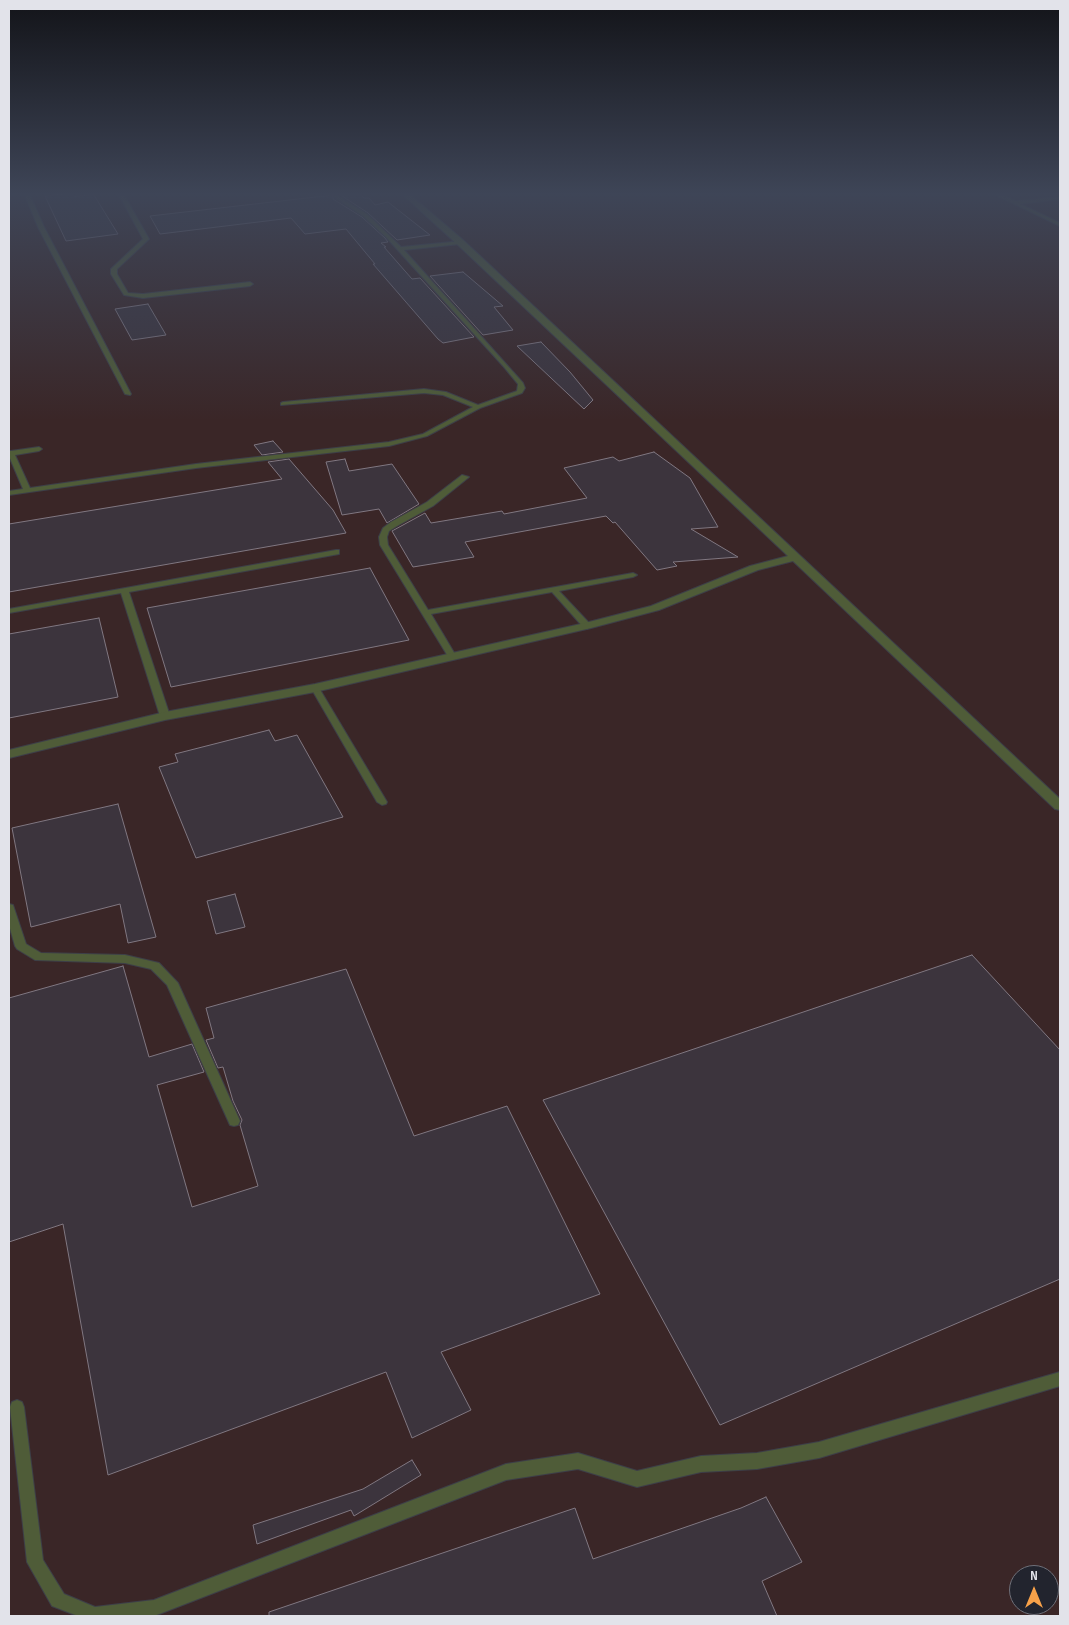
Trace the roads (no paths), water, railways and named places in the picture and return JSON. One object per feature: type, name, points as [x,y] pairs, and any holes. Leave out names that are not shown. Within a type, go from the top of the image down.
[{"type":"street","points":[[488,269],[1060,806]]},
{"type":"street","points":[[9,754],[166,716],[315,688],[587,626],[655,608],[754,568],[794,558]]},
{"type":"lane","points":[[63,269],[128,394]]},
{"type":"lane","points":[[114,269],[114,274],[126,294],[136,296],[250,284]]},
{"type":"lane","points":[[9,493],[187,468],[389,444],[425,435],[478,407],[520,392],[522,388],[506,366],[418,269]]},
{"type":"lane","points":[[283,404],[424,391],[444,393],[478,407]]},
{"type":"lane","points":[[27,490],[10,453],[39,449]]},
{"type":"lane","points":[[452,656],[384,545],[383,537],[386,530],[394,524],[430,504],[465,477]]},
{"type":"lane","points":[[9,611],[336,552]]},
{"type":"lane","points":[[425,613],[633,575]]},
{"type":"lane","points":[[124,590],[166,716]]},
{"type":"lane","points":[[554,590],[587,626]]},
{"type":"lane","points":[[315,688],[382,802]]},
{"type":"lane","points":[[9,908],[21,946],[39,957],[125,959],[154,966],[172,983],[234,1122]]},
{"type":"lane","points":[[17,1407],[35,1562],[58,1600],[95,1615],[154,1608],[506,1472],[578,1461],[638,1479],[701,1464],[757,1461],[819,1450],[1060,1379]]}]
